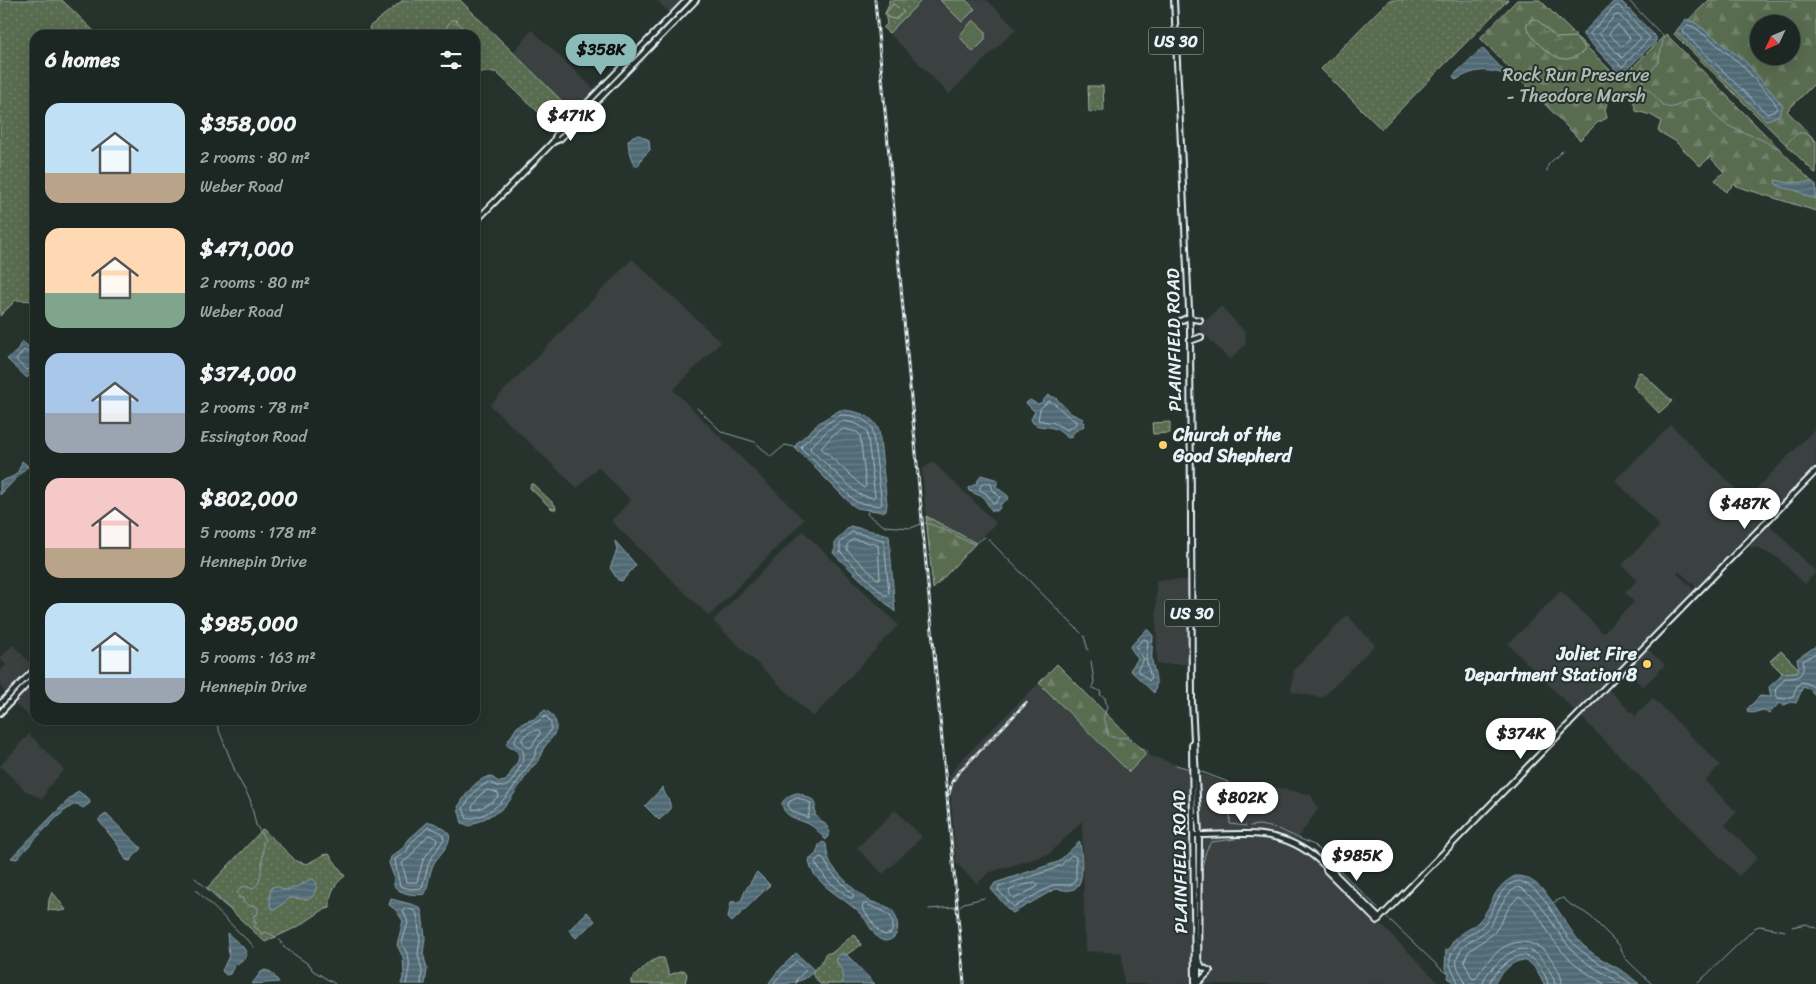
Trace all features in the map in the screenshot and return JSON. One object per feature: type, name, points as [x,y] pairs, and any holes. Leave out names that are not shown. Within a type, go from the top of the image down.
[{"type":"main road","points":[[480,217],[553,142],[556,135],[688,0]]},
{"type":"main road","points":[[553,142],[560,139],[696,0]]},
{"type":"main road","name":"PLAINFIELD ROAD","points":[[1174,0],[1190,341],[1194,740],[1198,826],[1196,835],[1198,845],[1197,984]]},
{"type":"main road","points":[[1180,321],[1189,317],[1200,320]]},
{"type":"main road","points":[[1190,341],[1201,337]]},
{"type":"main road","points":[[1196,835],[1261,834],[1285,839],[1328,867],[1378,920],[1816,471]]},
{"type":"main road","points":[[0,704],[30,674]]},
{"type":"main road","points":[[0,712],[30,681]]},
{"type":"main road","name":"PLAINFIELD ROAD","points":[[1194,740],[1192,746],[1196,835],[1197,984]]},
{"type":"main road","points":[[1198,826],[1208,835]]},
{"type":"main road","points":[[1198,845],[1208,835]]},
{"type":"main road","points":[[1197,984],[1210,971],[1202,966],[1198,960]]},
{"type":"shaded area","points":[[657,0],[685,0],[671,14]]},
{"type":"shaded area","points":[[922,0],[987,0],[1016,29],[949,94],[889,33]]},
{"type":"shaded area","points":[[532,30],[597,92],[575,114],[513,53]]},
{"type":"shaded area","points":[[632,259],[721,342],[673,390],[804,520],[709,616],[611,521],[631,500],[598,467],[577,488],[490,405]]},
{"type":"shaded area","points":[[1221,306],[1246,333],[1245,345],[1230,360],[1198,328]]},
{"type":"shaded area","points":[[1671,425],[1746,499],[1816,428],[1816,467],[1697,588],[1679,571],[1677,573],[1694,590],[1576,712],[1508,644],[1561,591],[1603,633],[1634,602],[1625,593],[1637,580],[1622,565],[1660,526],[1615,480]]},
{"type":"shaded area","points":[[933,462],[996,523],[976,543],[926,516],[922,469]]},
{"type":"shaded area","points":[[1768,523],[1816,572],[1805,584],[1778,558],[1755,547],[1751,548],[1747,544]]},
{"type":"shaded area","points":[[803,531],[898,625],[813,717],[713,621]]},
{"type":"shaded area","points":[[1156,580],[1189,580],[1189,664],[1157,664]]},
{"type":"shaded area","points":[[1347,615],[1375,645],[1322,698],[1293,692],[1291,690],[1294,670]]},
{"type":"shaded area","points":[[13,645],[30,663],[30,667],[7,691],[4,691],[0,686],[0,671],[6,665],[0,658]]},
{"type":"shaded area","points":[[1646,647],[1665,665],[1643,687],[1625,670]]},
{"type":"shaded area","points":[[1039,683],[1128,772],[1146,754],[1266,797],[1270,786],[1311,795],[1318,809],[1292,846],[1309,854],[1322,865],[1440,984],[1124,984],[1122,953],[1085,951],[1082,821],[1049,854],[988,873],[977,884],[956,863],[949,777],[957,764]]},
{"type":"shaded area","points":[[29,685],[30,717],[11,701]]},
{"type":"shaded area","points":[[1608,689],[1635,716],[1653,698],[1720,765],[1705,781],[1737,812],[1725,825],[1758,858],[1739,876],[1581,717]]},
{"type":"shaded area","points":[[29,734],[64,770],[47,789],[43,799],[26,791],[0,766]]},
{"type":"shaded area","points":[[895,810],[922,837],[883,874],[857,848]]},
{"type":"green space","points":[[0,0],[62,0],[93,30],[30,30],[30,301],[16,300],[0,316]]},
{"type":"green space","points":[[403,0],[460,0],[573,112],[557,130],[496,72],[480,72],[480,30],[370,30],[369,27]]},
{"type":"green space","points":[[889,0],[922,0],[889,33],[883,28],[887,24],[885,13]]},
{"type":"green space","points":[[940,0],[966,0],[975,9],[962,22]]},
{"type":"green space","name":"Rock Run Preserve - Theodore Marsh","points":[[1389,0],[1508,0],[1381,129],[1321,69]]},
{"type":"green space","name":"Rock Run Preserve - Theodore Marsh","points":[[1517,0],[1540,0],[1620,80],[1666,34],[1816,186],[1816,211],[1734,184],[1726,192],[1715,180],[1724,172],[1710,157],[1700,166],[1675,141],[1658,131],[1661,121],[1651,115],[1636,111],[1633,101],[1624,95],[1609,96],[1605,110],[1607,118],[1597,123],[1580,140],[1480,38]]},
{"type":"green space","name":"Rock Run Preserve - Theodore Marsh","points":[[1709,0],[1816,0],[1816,82],[1787,111],[1816,141],[1816,174],[1674,34]]},
{"type":"green space","points":[[893,4],[904,12],[895,19],[889,18],[885,14]]},
{"type":"green space","points":[[1532,19],[1537,20],[1557,38],[1575,37],[1585,48],[1584,51],[1568,59],[1553,55],[1537,42],[1528,30],[1526,25]]},
{"type":"green space","points":[[451,20],[456,20],[464,30],[446,30]]},
{"type":"green space","points":[[973,20],[985,31],[985,40],[973,52],[959,36]]},
{"type":"green space","points":[[1088,86],[1103,86],[1104,111],[1089,112]]},
{"type":"green space","points":[[1641,372],[1672,401],[1659,413],[1633,386],[1638,373]]},
{"type":"green space","points":[[1170,422],[1170,433],[1153,434],[1152,423]]},
{"type":"green space","points":[[531,484],[555,505],[556,509],[552,509],[530,488]]},
{"type":"green space","points":[[926,516],[976,543],[933,589]]},
{"type":"green space","points":[[1781,651],[1799,669],[1797,672],[1782,673],[1770,661]]},
{"type":"green space","points":[[1057,664],[1146,754],[1129,772],[1039,683]]},
{"type":"green space","points":[[263,829],[296,861],[307,864],[323,855],[329,854],[345,876],[333,890],[330,898],[330,908],[323,910],[299,926],[265,942],[207,888]]},
{"type":"green space","points":[[52,892],[56,896],[66,910],[48,910]]},
{"type":"green space","points":[[853,935],[856,936],[861,945],[846,955],[844,954],[837,963],[843,972],[842,984],[820,984],[812,974],[813,971],[823,960],[825,954],[833,952]]},
{"type":"green space","points":[[658,958],[664,958],[669,975],[684,970],[687,974],[685,984],[631,984],[631,980],[648,963]]},
{"type":"water","points":[[1615,0],[1620,0],[1656,37],[1656,41],[1623,73],[1619,73],[1583,35]]},
{"type":"water","points":[[1686,19],[1696,23],[1746,62],[1783,106],[1778,116],[1766,120],[1681,37],[1676,31]]},
{"type":"water","points":[[1482,48],[1508,75],[1482,71],[1469,73],[1456,80],[1453,76]]},
{"type":"water","points":[[639,135],[649,140],[650,150],[642,158],[638,166],[635,166],[628,141],[633,136]]},
{"type":"water","points":[[1775,180],[1789,183],[1813,182],[1816,185],[1816,198],[1779,186]]},
{"type":"water","points":[[22,341],[30,348],[30,375],[27,378],[7,359],[16,352]]},
{"type":"water","points":[[1048,395],[1056,398],[1070,413],[1083,419],[1084,426],[1074,432],[1071,437],[1068,438],[1055,429],[1032,422],[1031,419],[1035,412],[1026,403],[1030,400],[1037,404],[1041,403]]},
{"type":"water","points":[[840,410],[863,414],[873,421],[879,431],[887,504],[886,510],[883,512],[857,508],[851,504],[795,448],[797,443],[820,422]]},
{"type":"water","points":[[22,461],[27,467],[0,495],[0,481],[15,475]]},
{"type":"water","points":[[981,475],[998,480],[996,487],[1009,498],[1000,505],[997,511],[992,511],[983,497],[969,491],[968,488],[976,484]]},
{"type":"water","points":[[850,526],[889,535],[895,612],[833,553],[835,542]]},
{"type":"water","points":[[615,541],[636,565],[622,581],[618,580],[610,568],[617,550]]},
{"type":"water","points":[[1146,630],[1153,636],[1152,658],[1156,681],[1154,693],[1130,670],[1138,659],[1130,647]]},
{"type":"water","points":[[1816,646],[1816,696],[1809,689],[1803,687],[1796,703],[1791,702],[1784,705],[1779,703],[1769,714],[1763,710],[1752,713],[1748,712],[1747,709],[1760,696],[1771,697],[1769,687],[1782,673],[1797,672],[1799,668],[1797,659]]},
{"type":"water","points":[[545,710],[551,714],[556,722],[556,730],[543,749],[539,761],[532,767],[508,803],[499,811],[470,826],[462,823],[458,807],[467,793],[479,781],[490,776],[499,782],[506,781],[518,761],[519,755],[516,750],[506,744],[517,727],[534,719]]},
{"type":"water","points":[[663,787],[670,808],[659,820],[645,806]]},
{"type":"water","points":[[78,791],[89,799],[90,803],[83,808],[77,804],[71,806],[46,828],[17,859],[11,858],[54,814]]},
{"type":"water","points":[[799,793],[815,801],[815,815],[826,825],[830,832],[826,840],[814,827],[789,815],[783,808],[782,803],[785,799]]},
{"type":"water","points":[[106,814],[141,848],[130,861],[126,860],[118,845],[99,821]]},
{"type":"water","points":[[428,822],[447,831],[449,840],[434,863],[425,894],[404,893],[394,886],[394,877],[389,863],[391,857],[403,848],[409,839]]},
{"type":"water","points":[[823,842],[826,844],[830,862],[847,883],[868,900],[886,906],[893,911],[898,926],[893,938],[887,941],[875,935],[857,910],[831,891],[816,877],[811,869],[809,860],[816,854],[819,845]]},
{"type":"water","points":[[1079,842],[1082,869],[1076,888],[1071,890],[1055,889],[1013,913],[991,889],[995,883],[1058,862]]},
{"type":"water","points":[[757,872],[770,885],[732,922],[728,918],[731,902],[741,901]]},
{"type":"water","points":[[1515,876],[1526,878],[1536,884],[1554,904],[1569,928],[1585,947],[1599,958],[1626,973],[1639,984],[1544,984],[1539,973],[1531,964],[1525,961],[1509,966],[1493,984],[1457,984],[1448,978],[1449,974],[1445,969],[1446,950],[1449,950],[1458,936],[1479,921],[1501,886]]},
{"type":"water","points":[[310,879],[317,883],[312,897],[309,899],[290,898],[276,909],[270,907],[272,887],[277,886],[284,890],[298,886]]},
{"type":"water","points":[[391,899],[414,905],[420,908],[422,912],[425,938],[423,953],[427,969],[425,984],[401,984],[404,974],[403,957],[397,945],[403,921],[396,910],[389,905]]},
{"type":"water","points":[[587,912],[595,921],[576,938],[569,930]]},
{"type":"water","points":[[227,933],[243,947],[247,954],[234,966],[230,974],[226,975],[222,971],[229,956]]},
{"type":"water","points":[[796,953],[814,970],[810,975],[800,981],[769,984],[776,973]]},
{"type":"water","points":[[841,954],[847,955],[875,984],[843,984],[842,968],[836,961]]},
{"type":"water","points":[[265,970],[271,972],[279,982],[252,984],[261,972]]},
{"type":"waterway","points":[[1628,0],[1664,37],[1658,63],[1642,82],[1642,85],[1669,107],[1695,98],[1705,98],[1715,115],[1727,125],[1779,148]]},
{"type":"waterway","points":[[1786,144],[1794,136],[1801,133],[1808,135],[1816,142]]},
{"type":"waterway","points":[[1547,171],[1548,165],[1562,151]]},
{"type":"waterway","points":[[697,408],[722,432],[755,442],[771,457],[785,445],[795,447]]},
{"type":"waterway","points":[[869,509],[867,514],[884,526],[911,528],[921,524]]},
{"type":"waterway","points":[[925,523],[974,544],[985,537]]},
{"type":"waterway","points":[[988,539],[1081,633]]},
{"type":"waterway","points":[[1084,636],[1088,650]]},
{"type":"waterway","points":[[1091,661],[1094,682],[1092,687],[1101,692],[1100,695],[1105,698],[1107,707],[1103,719],[1108,735],[1128,738],[1148,752]]},
{"type":"waterway","points":[[217,725],[237,776],[250,799],[256,825],[265,840],[263,843],[262,864],[258,884],[252,889],[246,886],[241,887],[237,893],[239,898],[243,898],[243,901],[250,906],[255,905],[258,909],[258,914],[253,916],[254,922],[257,923],[254,926],[255,928],[262,935],[266,932],[276,937]]},
{"type":"waterway","points":[[1176,765],[1190,769]]},
{"type":"waterway","points":[[1199,771],[1228,782],[1230,789],[1230,824],[1246,826]]},
{"type":"waterway","points":[[1250,826],[1259,825],[1275,828]]},
{"type":"waterway","points":[[1278,829],[1314,845],[1378,908]]},
{"type":"waterway","points":[[1202,867],[1206,851],[1211,842],[1235,839]]},
{"type":"waterway","points":[[195,878],[211,892]]},
{"type":"waterway","points":[[196,890],[247,940]]},
{"type":"waterway","points":[[213,895],[229,909],[232,909]]},
{"type":"waterway","points":[[960,906],[964,903],[984,898]]},
{"type":"waterway","points":[[1554,902],[1563,898],[1591,917],[1620,946],[1625,958],[1652,984]]},
{"type":"waterway","points":[[929,909],[955,907]]},
{"type":"waterway","points":[[1388,918],[1442,970],[1449,974]]},
{"type":"waterway","points":[[1792,927],[1806,924],[1816,928]]},
{"type":"waterway","points":[[1697,984],[1756,927],[1760,926],[1785,931]]},
{"type":"waterway","points":[[248,940],[254,947]]},
{"type":"waterway","points":[[279,940],[285,948],[311,966],[312,970],[335,984]]},
{"type":"railway","points":[[875,0],[964,984]]},
{"type":"railway","points":[[949,794],[952,782],[958,773],[1026,703]]},
{"type":"place","name":"Church of the Good Shepherd","points":[[1163,445]]},
{"type":"place","name":"Joliet Fire Department Station 8","points":[[1647,664]]}]
